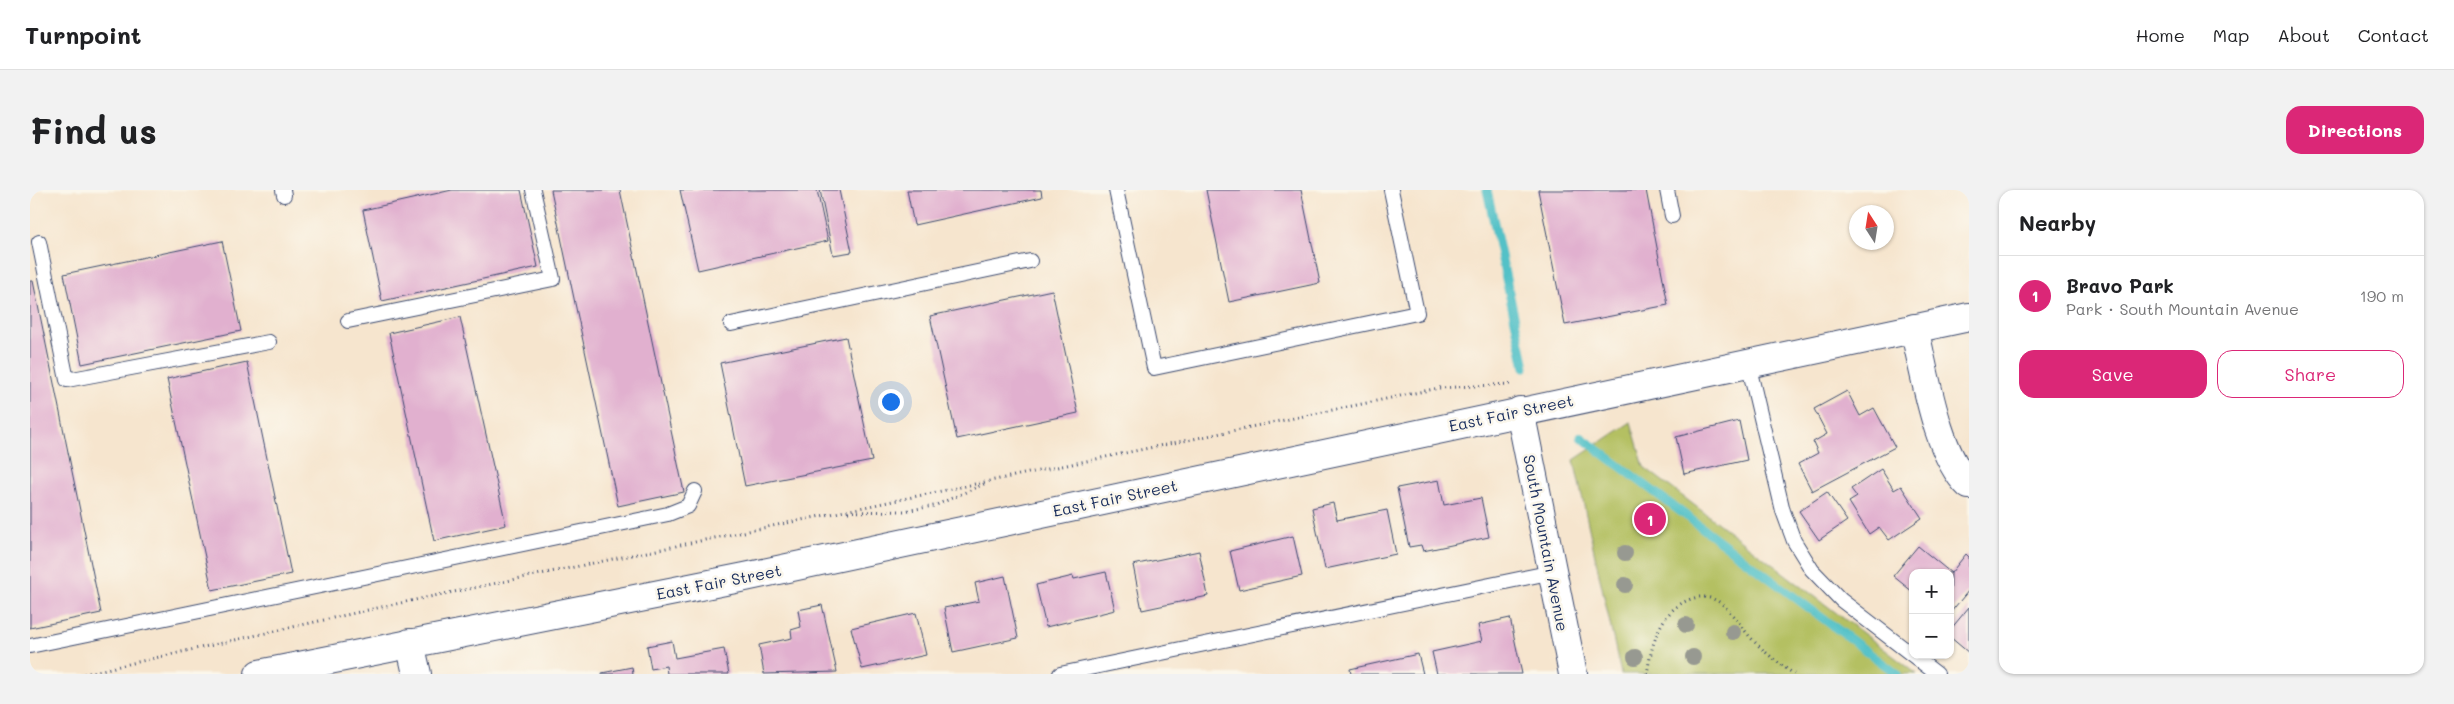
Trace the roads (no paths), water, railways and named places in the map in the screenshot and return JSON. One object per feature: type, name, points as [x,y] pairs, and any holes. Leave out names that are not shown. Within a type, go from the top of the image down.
[{"type":"street","name":"East Fair Street","points":[[259,674],[755,575],[1969,316]]},
{"type":"street","points":[[1914,328],[1938,429],[1961,477],[1969,485]]},
{"type":"street","name":"South Mountain Avenue","points":[[1520,411],[1573,674]]},
{"type":"street","points":[[410,643],[417,674]]},
{"type":"lane","points":[[348,321],[553,278],[533,190]]},
{"type":"lane","points":[[1116,190],[1154,368],[1418,313],[1391,190]]},
{"type":"lane","points":[[1667,190],[1672,216]]},
{"type":"lane","points":[[39,242],[67,380],[269,342]]},
{"type":"lane","points":[[730,324],[1030,261]]},
{"type":"lane","points":[[1748,363],[1784,511],[1794,541],[1812,570],[1841,600],[1937,674]]},
{"type":"lane","points":[[30,646],[668,514],[688,506],[695,491]]},
{"type":"lane","points":[[1060,674],[1552,572]]},
{"type":"waterway","points":[[1487,190],[1525,367]]},
{"type":"waterway","points":[[1581,437],[1897,674]]},
{"type":"place","name":"Bravo Park","points":[[1650,519]]}]
